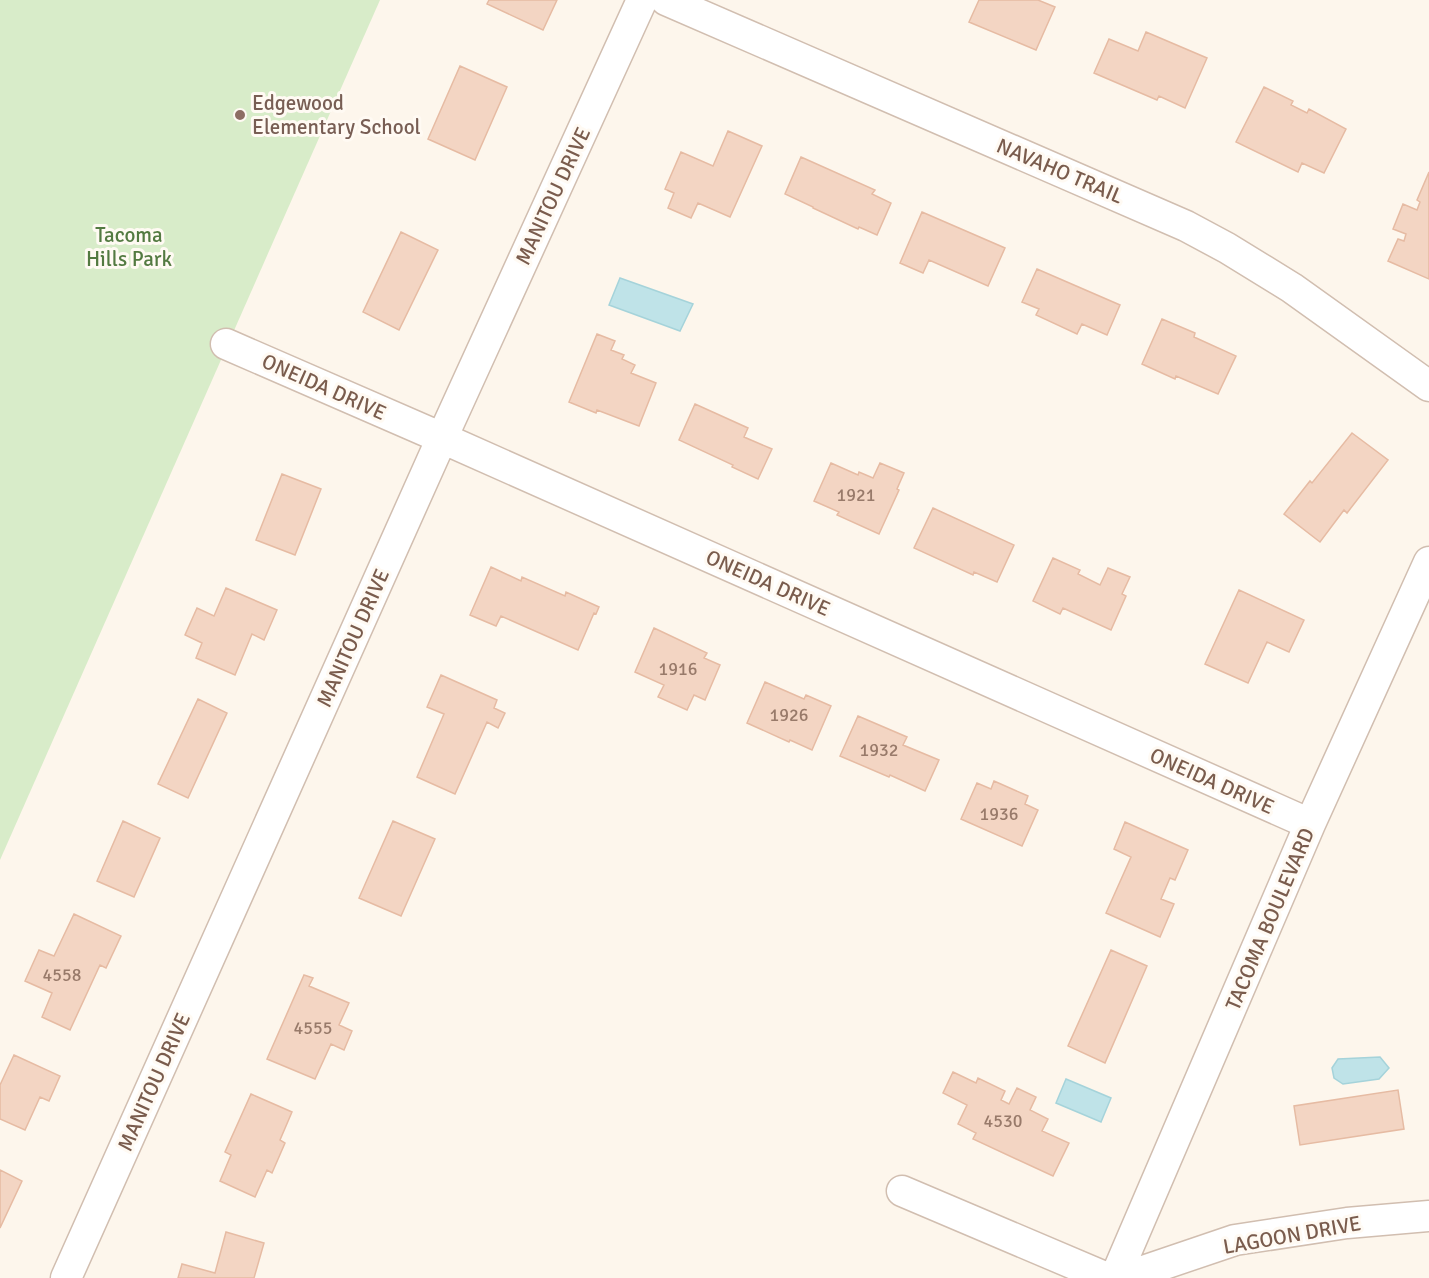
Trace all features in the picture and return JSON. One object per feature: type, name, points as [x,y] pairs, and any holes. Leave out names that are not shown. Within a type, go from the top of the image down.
[{"type":"street","name":"MANITOU DRIVE","points":[[66,1278],[442,438],[642,0]]},
{"type":"street","name":"NAVAHO TRAIL","points":[[666,0],[1186,226],[1276,277],[1429,386]]},
{"type":"street","name":"ONEIDA DRIVE","points":[[226,344],[1310,824]]},
{"type":"street","name":"TACOMA BOULEVARD","points":[[1115,1278],[1310,824],[1429,562]]},
{"type":"street","points":[[902,1191],[1107,1278]]},
{"type":"street","name":"LAGOON DRIVE","points":[[1123,1278],[1236,1240],[1347,1223],[1429,1216]]},
{"type":"green space","name":"Tacoma Hills Park","points":[[0,0],[380,0],[0,860]]},
{"type":"water","points":[[620,278],[693,304],[680,331],[609,305]]},
{"type":"water","points":[[1380,1057],[1389,1068],[1379,1079],[1343,1084],[1334,1078],[1332,1068],[1338,1059]]},
{"type":"water","points":[[1066,1079],[1111,1098],[1101,1122],[1056,1103]]},
{"type":"building","points":[[489,0],[557,0],[543,30],[487,4]]},
{"type":"building","points":[[979,0],[1038,0],[1055,7],[1036,50],[969,22]]},
{"type":"building","points":[[1146,32],[1207,58],[1185,108],[1159,96],[1157,100],[1094,73],[1109,39],[1138,51]]},
{"type":"building","points":[[460,66],[507,87],[475,160],[428,139]]},
{"type":"building","points":[[1264,87],[1293,101],[1291,105],[1307,113],[1309,109],[1346,129],[1324,173],[1302,163],[1298,172],[1236,142]]},
{"type":"building","points":[[728,131],[762,146],[730,217],[698,203],[691,218],[668,208],[674,193],[665,189],[681,152],[713,166]]},
{"type":"building","points":[[801,157],[875,190],[872,194],[891,203],[877,235],[859,227],[858,229],[785,194]]},
{"type":"building","points":[[1429,172],[1429,279],[1388,261],[1398,239],[1404,241],[1406,234],[1393,229],[1403,204],[1417,210],[1420,202],[1417,200]]},
{"type":"building","points":[[922,212],[1005,248],[988,286],[929,260],[923,273],[900,263]]},
{"type":"building","points":[[401,232],[438,250],[399,330],[363,312]]},
{"type":"building","points":[[1037,269],[1120,305],[1107,335],[1082,324],[1077,334],[1036,315],[1039,309],[1022,302]]},
{"type":"building","points":[[1162,319],[1195,333],[1194,337],[1236,356],[1218,394],[1176,376],[1175,379],[1142,364]]},
{"type":"building","points":[[597,334],[615,341],[611,350],[624,355],[622,359],[635,365],[631,373],[656,383],[639,426],[569,402]]},
{"type":"building","points":[[695,404],[748,428],[744,437],[772,449],[758,479],[679,440]]},
{"type":"building","points":[[1352,433],[1388,460],[1347,513],[1344,510],[1320,542],[1284,514]]},
{"type":"building","points":[[831,463],[858,475],[859,472],[873,478],[880,463],[904,473],[897,489],[899,490],[879,534],[837,515],[839,512],[814,501]]},
{"type":"building","points":[[282,474],[321,489],[295,555],[256,540]]},
{"type":"building","points":[[933,508],[1014,545],[997,582],[974,572],[973,575],[914,548]]},
{"type":"building","points":[[1053,558],[1080,570],[1078,574],[1100,585],[1108,568],[1130,577],[1122,594],[1126,596],[1111,630],[1063,608],[1060,614],[1033,601]]},
{"type":"building","points":[[491,567],[521,581],[522,577],[565,596],[566,592],[599,607],[596,614],[594,613],[578,650],[501,616],[496,626],[470,615]]},
{"type":"building","points":[[226,588],[277,610],[264,640],[252,634],[235,675],[196,658],[202,643],[185,635],[197,608],[214,616]]},
{"type":"building","points":[[1239,590],[1304,620],[1289,652],[1267,642],[1248,683],[1205,664]]},
{"type":"building","points":[[654,628],[707,653],[704,658],[720,665],[705,700],[694,695],[687,710],[658,697],[664,685],[635,672]]},
{"type":"building","points":[[441,675],[497,700],[494,708],[505,713],[498,728],[487,722],[455,794],[417,777],[444,714],[427,707]]},
{"type":"building","points":[[765,682],[804,699],[806,695],[831,706],[812,750],[747,723]]},
{"type":"building","points":[[198,699],[227,713],[188,798],[158,784]]},
{"type":"building","points":[[858,716],[907,737],[903,745],[939,760],[925,791],[840,756]]},
{"type":"building","points":[[994,781],[1028,796],[1025,804],[1038,810],[1022,846],[961,819],[977,783],[991,789]]},
{"type":"building","points":[[123,821],[160,838],[134,897],[97,881]]},
{"type":"building","points":[[393,821],[435,839],[401,916],[359,898]]},
{"type":"building","points":[[1125,822],[1188,850],[1175,880],[1170,878],[1161,899],[1174,904],[1160,937],[1106,913],[1131,857],[1114,849]]},
{"type":"building","points":[[74,914],[121,936],[106,968],[100,965],[70,1030],[42,1017],[52,993],[25,981],[39,950],[54,956]]},
{"type":"building","points":[[1111,950],[1147,966],[1105,1063],[1068,1046]]},
{"type":"building","points":[[304,975],[313,978],[309,986],[349,1003],[339,1025],[352,1031],[344,1050],[331,1044],[315,1079],[267,1059]]},
{"type":"building","points":[[14,1055],[60,1076],[49,1101],[40,1097],[25,1130],[0,1119],[0,1085]]},
{"type":"building","points":[[953,1072],[976,1083],[978,1078],[1005,1091],[1001,1100],[1009,1104],[1017,1088],[1036,1097],[1030,1110],[1048,1119],[1042,1131],[1069,1143],[1053,1176],[973,1139],[976,1133],[958,1124],[967,1105],[943,1093]]},
{"type":"building","points":[[1398,1090],[1404,1129],[1300,1145],[1294,1106]]},
{"type":"building","points":[[251,1094],[292,1112],[280,1140],[285,1143],[272,1173],[267,1170],[255,1197],[220,1181],[231,1155],[225,1152]]},
{"type":"building","points":[[0,1170],[22,1181],[0,1228]]},
{"type":"building","points":[[226,1232],[264,1243],[254,1278],[178,1278],[182,1264],[215,1273]]},
{"type":"place","name":"Edgewood Elementary School","points":[[240,115]]}]
